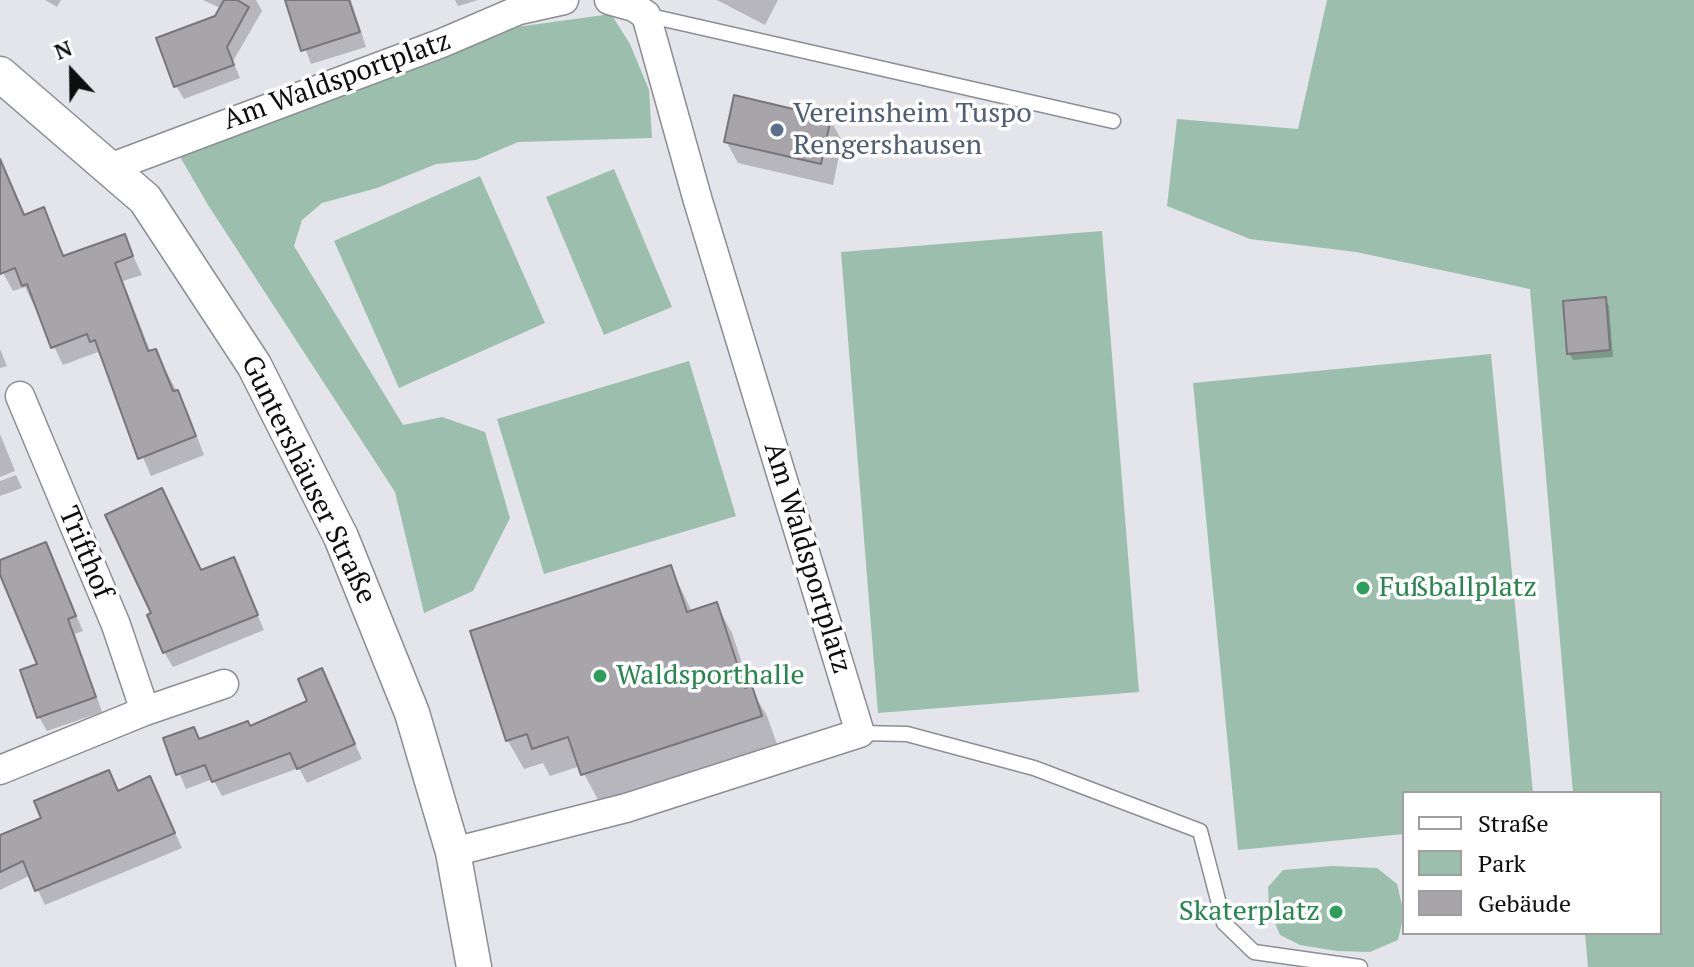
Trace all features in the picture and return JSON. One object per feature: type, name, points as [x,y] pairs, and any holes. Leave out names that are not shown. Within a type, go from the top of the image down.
[{"type":"street","name":"Am Waldsportplatz","points":[[112,167],[442,43],[519,10],[564,0]]},
{"type":"street","points":[[609,0],[634,7],[646,15]]},
{"type":"street","name":"Am Waldsportplatz","points":[[646,15],[698,201],[860,733]]},
{"type":"street","name":"Guntershäuser Straße","points":[[0,74],[112,167],[145,199],[254,365],[341,537],[412,713],[453,852],[474,967]]},
{"type":"street","name":"Trifthof","points":[[20,396],[116,625],[145,711]]},
{"type":"street","points":[[0,770],[145,711],[224,684]]},
{"type":"street","points":[[453,852],[626,808],[860,733]]},
{"type":"lane","points":[[646,15],[1113,121]]},
{"type":"lane","points":[[860,733],[907,734],[1034,768],[1200,831],[1224,923],[1254,952],[1360,967]]},
{"type":"green space","points":[[1327,0],[1694,0],[1694,967],[1588,967],[1585,935],[1662,935],[1662,791],[1573,791],[1530,289],[1356,252],[1250,239],[1167,206],[1177,119],[1298,129]]},
{"type":"green space","points":[[611,14],[630,44],[649,90],[652,138],[518,142],[476,160],[436,164],[377,188],[322,203],[302,220],[294,246],[403,425],[442,417],[485,432],[510,518],[473,591],[424,613],[395,492],[208,205],[179,155],[509,28]]},
{"type":"green space","points":[[614,169],[672,307],[604,335],[546,197]]},
{"type":"green space","points":[[480,176],[545,323],[399,388],[334,241]]},
{"type":"green space","points":[[1102,231],[1139,692],[878,713],[841,252]]},
{"type":"green space","name":"Fußballplatz","points":[[1491,354],[1533,791],[1402,791],[1402,834],[1238,850],[1193,383]]},
{"type":"green space","points":[[689,361],[736,516],[544,574],[497,419]]},
{"type":"green space","name":"Skaterplatz","points":[[1332,866],[1377,868],[1397,884],[1402,905],[1398,940],[1370,952],[1337,951],[1300,945],[1280,935],[1269,909],[1268,887],[1283,870]]},
{"type":"building","points":[[224,0],[237,0],[249,7],[227,47],[234,65],[174,87],[156,38],[215,16]]},
{"type":"building","points":[[285,0],[349,0],[360,32],[301,51]]},
{"type":"building","name":"Vereinsheim Tuspo Rengershausen","points":[[734,95],[831,118],[821,164],[724,142]]},
{"type":"building","points":[[0,159],[24,215],[44,207],[63,256],[125,234],[133,256],[115,263],[148,351],[156,349],[173,391],[178,390],[196,436],[138,459],[95,340],[90,342],[87,334],[51,348],[27,284],[22,286],[15,268],[0,274]]},
{"type":"building","points":[[1606,297],[1610,350],[1567,354],[1563,301]]},
{"type":"building","points":[[162,488],[201,570],[234,557],[258,615],[163,653],[147,615],[151,613],[105,515]]},
{"type":"building","points":[[46,542],[76,616],[68,619],[96,697],[37,718],[20,670],[37,664],[0,575],[0,560]]},
{"type":"building","name":"Waldsporthalle","points":[[671,565],[687,612],[717,602],[745,688],[752,686],[762,716],[581,775],[568,737],[532,749],[527,734],[506,741],[470,631]]},
{"type":"building","points":[[322,668],[355,744],[297,769],[290,753],[212,782],[205,765],[176,775],[163,738],[194,727],[199,739],[248,721],[250,726],[307,701],[298,679]]},
{"type":"building","points":[[109,770],[118,791],[150,776],[175,833],[35,891],[23,861],[0,872],[0,835],[41,818],[34,801]]},
{"type":"place","name":"Vereinsheim Tuspo Rengershausen","points":[[777,130]]},
{"type":"place","name":"Fußballplatz","points":[[1363,588]]},
{"type":"place","name":"Waldsporthalle","points":[[600,676]]},
{"type":"place","name":"Skaterplatz","points":[[1336,912]]}]
